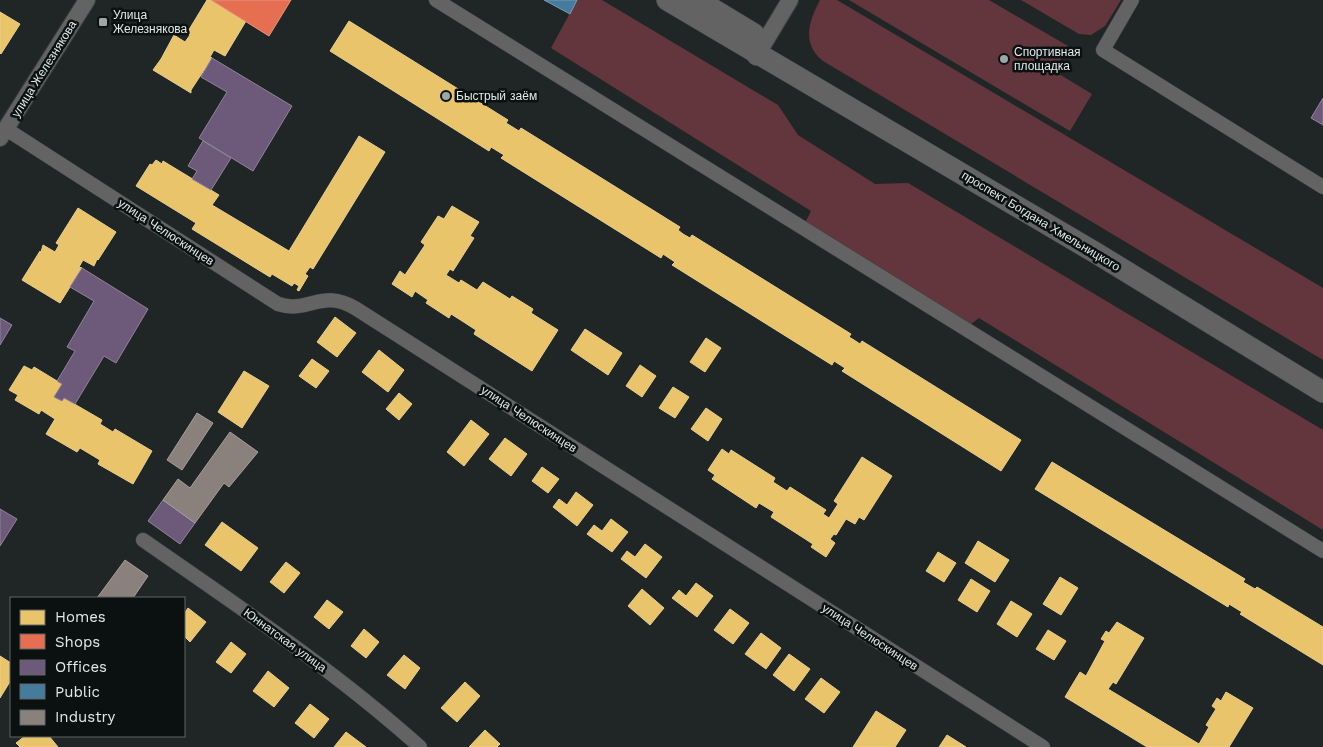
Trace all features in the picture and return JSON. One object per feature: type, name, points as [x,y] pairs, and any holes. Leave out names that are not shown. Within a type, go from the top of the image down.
[{"type":"main road","name":"проспект Богдана Хмельницкого","points":[[667,0],[757,55],[1087,248],[1323,392]]},
{"type":"main road","points":[[698,0],[754,34],[757,55]]},
{"type":"street","name":"улица Железнякова","points":[[3,134],[88,0]]},
{"type":"street","points":[[436,0],[1323,551]]},
{"type":"street","points":[[757,55],[790,0]]},
{"type":"street","points":[[1132,0],[1103,50],[1323,188]]},
{"type":"street","name":"улица Челюскинцев","points":[[3,134],[278,304],[297,307],[327,299],[344,302],[355,308],[1043,747]]},
{"type":"street","name":"Юннатская улица","points":[[143,540],[258,619],[370,702],[420,747]]},
{"type":"shaded area","points":[[577,0],[602,0],[778,105],[798,135],[875,184],[908,183],[1323,430],[1323,530],[979,318],[967,327],[804,225],[811,211],[551,48]]},
{"type":"shaded area","points":[[820,0],[837,0],[1323,288],[1323,360],[823,61],[816,54],[809,40],[810,24]]},
{"type":"shaded area","name":"Спортивная площадка","points":[[849,0],[989,0],[1068,46],[1054,71],[1092,94],[1070,131]]},
{"type":"shaded area","points":[[1021,0],[1121,0],[1105,26],[1091,35],[1079,34]]},
{"type":"building: Homes","points":[[207,0],[211,0],[246,21],[225,56],[214,50],[210,57],[212,58],[191,90],[191,93],[153,70],[174,35],[185,42],[190,35],[187,33]]},
{"type":"building: Homes","points":[[0,12],[20,24],[1,54],[0,53]]},
{"type":"building: Homes","points":[[349,21],[508,120],[506,123],[519,131],[521,128],[680,227],[678,230],[683,234],[690,238],[692,235],[851,334],[849,337],[860,344],[862,341],[1021,440],[1001,471],[842,371],[845,368],[834,361],[832,365],[672,265],[675,262],[663,254],[661,258],[501,158],[504,155],[491,147],[489,151],[330,51]]},
{"type":"building: Homes","points":[[359,136],[385,152],[313,269],[310,267],[305,274],[308,276],[299,291],[297,290],[299,286],[294,283],[292,286],[272,274],[270,277],[192,229],[196,223],[136,186],[150,164],[152,165],[156,160],[162,164],[163,161],[219,195],[212,205],[289,251]]},
{"type":"building: Homes","points":[[452,206],[479,222],[470,236],[474,238],[453,271],[450,269],[446,275],[459,283],[461,280],[477,290],[483,282],[510,299],[512,296],[533,309],[531,313],[558,330],[532,371],[474,334],[476,330],[459,319],[451,314],[449,318],[426,303],[428,300],[415,291],[412,297],[392,284],[400,271],[405,275],[425,245],[421,242],[438,216],[444,219]]},
{"type":"building: Homes","points":[[78,208],[116,232],[94,266],[83,260],[79,267],[82,268],[60,303],[22,280],[41,252],[43,245],[55,252],[59,245],[56,243]]},
{"type":"building: Homes","points":[[335,317],[356,333],[337,357],[317,342]]},
{"type":"building: Homes","points":[[585,329],[622,353],[608,375],[571,350]]},
{"type":"building: Homes","points":[[706,338],[721,348],[705,372],[690,362]]},
{"type":"building: Homes","points":[[379,350],[404,370],[388,392],[362,372]]},
{"type":"building: Homes","points":[[312,359],[329,371],[316,388],[299,376]]},
{"type":"building: Homes","points":[[640,365],[656,376],[642,397],[626,386]]},
{"type":"building: Homes","points":[[24,366],[32,370],[34,367],[62,384],[54,397],[62,401],[64,398],[102,420],[100,424],[113,432],[115,429],[152,451],[133,484],[98,464],[100,460],[80,448],[77,452],[46,434],[55,419],[41,410],[39,414],[15,400],[18,395],[9,390]]},
{"type":"building: Homes","points":[[244,371],[269,386],[242,428],[218,412]]},
{"type":"building: Homes","points":[[673,387],[689,397],[675,418],[659,408]]},
{"type":"building: Homes","points":[[399,393],[412,404],[399,420],[386,409]]},
{"type":"building: Homes","points":[[706,408],[722,419],[708,441],[691,429]]},
{"type":"building: Homes","points":[[471,420],[489,434],[464,466],[447,452]]},
{"type":"building: Homes","points":[[505,438],[527,454],[511,476],[489,459]]},
{"type":"building: Homes","points":[[722,449],[729,454],[731,450],[775,478],[773,482],[787,491],[790,487],[826,510],[823,514],[829,518],[838,504],[834,501],[862,457],[892,476],[864,520],[859,517],[855,524],[846,519],[836,535],[834,534],[830,539],[835,543],[826,557],[811,547],[813,544],[771,517],[774,512],[759,503],[756,508],[712,479],[715,475],[708,470]]},
{"type":"building: Homes","points":[[1052,462],[1245,579],[1243,582],[1255,589],[1257,587],[1323,627],[1323,665],[1240,614],[1242,612],[1229,604],[1228,607],[1035,489]]},
{"type":"building: Homes","points":[[542,467],[559,479],[548,493],[532,481]]},
{"type":"building: Homes","points":[[576,492],[593,505],[577,526],[553,507],[559,499],[567,505]]},
{"type":"building: Homes","points":[[611,519],[628,532],[612,552],[587,534],[594,525],[602,531]]},
{"type":"building: Homes","points":[[222,522],[258,548],[241,571],[205,545]]},
{"type":"building: Homes","points":[[978,541],[1009,560],[995,582],[965,563]]},
{"type":"building: Homes","points":[[645,544],[662,557],[646,578],[621,559],[627,551],[635,557]]},
{"type":"building: Homes","points":[[938,552],[956,563],[944,582],[926,571]]},
{"type":"building: Homes","points":[[286,562],[300,573],[284,593],[270,582]]},
{"type":"building: Homes","points":[[1060,577],[1078,588],[1061,615],[1043,604]]},
{"type":"building: Homes","points":[[971,579],[990,591],[977,612],[958,600]]},
{"type":"building: Homes","points":[[696,583],[713,596],[697,617],[672,598],[679,590],[686,596]]},
{"type":"building: Homes","points":[[642,589],[664,608],[650,625],[628,606]]},
{"type":"building: Homes","points":[[327,600],[343,612],[329,629],[314,617]]},
{"type":"building: Homes","points":[[1011,601],[1032,614],[1017,637],[997,624]]},
{"type":"building: Homes","points":[[188,608],[206,622],[190,642],[185,637],[185,612]]},
{"type":"building: Homes","points":[[730,609],[749,623],[733,644],[714,630]]},
{"type":"building: Homes","points":[[1117,622],[1144,638],[1116,684],[1113,682],[1108,689],[1199,744],[1209,727],[1206,725],[1216,709],[1212,706],[1217,698],[1221,701],[1226,692],[1253,708],[1229,747],[1147,747],[1065,697],[1080,672],[1086,676],[1105,641],[1101,639],[1106,631],[1109,633]]},
{"type":"building: Homes","points":[[364,629],[379,642],[366,658],[351,646]]},
{"type":"building: Homes","points":[[1048,630],[1066,641],[1054,660],[1036,649]]},
{"type":"building: Homes","points":[[761,633],[781,648],[766,669],[745,654]]},
{"type":"building: Homes","points":[[231,642],[246,654],[231,673],[216,662]]},
{"type":"building: Homes","points":[[789,654],[810,669],[794,691],[773,675]]},
{"type":"building: Homes","points":[[404,655],[420,668],[405,689],[387,675]]},
{"type":"building: Homes","points":[[0,656],[10,662],[10,682],[0,698]]},
{"type":"building: Homes","points":[[268,671],[289,688],[274,707],[253,691]]},
{"type":"building: Homes","points":[[821,678],[840,692],[824,713],[805,699]]},
{"type":"building: Homes","points":[[465,682],[480,696],[457,722],[441,708]]},
{"type":"building: Homes","points":[[310,704],[329,719],[314,738],[295,723]]},
{"type":"building: Homes","points":[[876,711],[906,730],[895,747],[853,747]]},
{"type":"building: Homes","points":[[485,730],[500,744],[497,747],[469,747]]},
{"type":"building: Homes","points":[[346,732],[366,747],[334,747]]},
{"type":"building: Homes","points":[[947,735],[966,747],[939,747]]},
{"type":"building: Homes","points":[[24,737],[50,737],[58,747],[20,747],[16,743]]},
{"type":"building: Shops","points":[[211,0],[291,0],[269,36]]},
{"type":"building: Offices","points":[[212,58],[292,106],[253,171],[199,138],[227,92],[201,77]]},
{"type":"building: Offices","points":[[1323,98],[1323,125],[1311,118]]},
{"type":"building: Offices","points":[[203,141],[231,158],[211,190],[192,179],[197,171],[188,166]]},
{"type":"building: Offices","points":[[82,268],[148,309],[116,363],[104,356],[75,404],[64,398],[62,401],[54,397],[62,384],[57,381],[75,351],[67,347],[94,301],[70,287]]},
{"type":"building: Offices","points":[[0,318],[12,325],[0,345]]},
{"type":"building: Offices","points":[[163,500],[195,523],[180,544],[148,521]]},
{"type":"building: Offices","points":[[0,509],[17,519],[0,546]]},
{"type":"building: Public","points":[[544,0],[577,0],[570,14]]},
{"type":"building: Industry","points":[[197,413],[213,423],[182,470],[167,460]]},
{"type":"building: Industry","points":[[230,432],[258,452],[229,487],[224,483],[195,523],[163,500],[178,479],[190,488]]},
{"type":"building: Industry","points":[[125,560],[148,576],[134,597],[98,597]]},
{"type":"place","name":"Улица Железнякова","points":[[103,22]]},
{"type":"place","name":"Спортивная площадка","points":[[1004,59]]},
{"type":"place","name":"Быстрый заём","points":[[446,96]]}]
